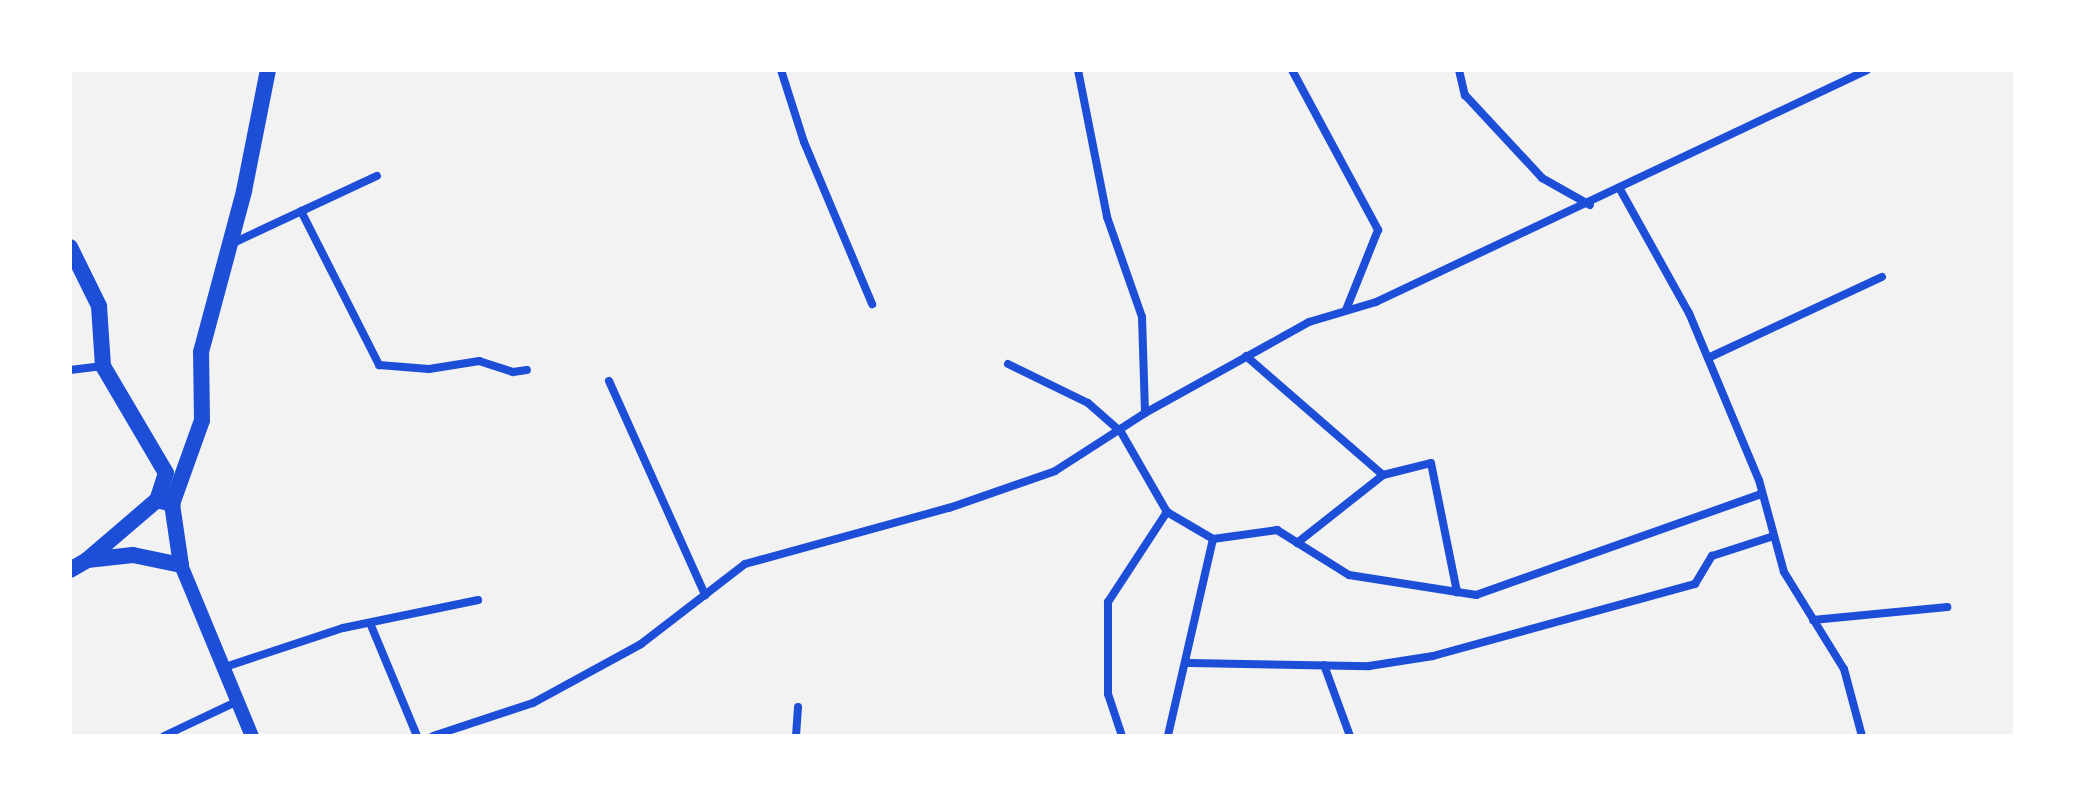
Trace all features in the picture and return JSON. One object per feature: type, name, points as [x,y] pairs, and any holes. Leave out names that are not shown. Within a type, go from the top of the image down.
[{"type":"main road","points":[[70,570],[164,502],[202,420],[201,352],[230,244],[268,70]]},
{"type":"main road","points":[[70,247],[99,306],[103,366],[166,473],[164,502],[181,565],[133,555],[87,560]]},
{"type":"street","points":[[781,70],[804,142],[872,304]]},
{"type":"street","points":[[1078,70],[1107,217],[1142,317],[1145,413]]},
{"type":"street","points":[[1292,70],[1378,230],[1346,310]]},
{"type":"street","points":[[1459,70],[1465,95],[1542,178],[1590,205]]},
{"type":"street","points":[[433,736],[533,703],[641,644],[745,564],[949,508],[1055,471],[1121,432],[1145,413],[1309,322],[1376,302],[1621,191],[1867,70]]},
{"type":"street","points":[[230,244],[377,176]]},
{"type":"street","points":[[1621,191],[1689,313],[1762,494],[1784,572],[1844,669],[1862,736]]},
{"type":"street","points":[[301,211],[379,365],[429,369],[479,361],[513,372],[527,370]]},
{"type":"street","points":[[1708,358],[1882,277]]},
{"type":"street","points":[[1246,356],[1383,475]]},
{"type":"street","points":[[1008,364],[1079,396],[1121,432],[1167,512],[1213,539],[1277,530],[1349,575],[1476,595],[1762,494]]},
{"type":"street","points":[[70,370],[103,366]]},
{"type":"street","points":[[609,381],[705,595]]},
{"type":"street","points":[[1297,543],[1383,475],[1431,463],[1457,592]]},
{"type":"street","points":[[1122,736],[1108,694],[1108,602],[1167,512]]},
{"type":"street","points":[[1189,663],[1369,666],[1433,656],[1701,580],[1707,561],[1718,553],[1774,536]]},
{"type":"street","points":[[1168,736],[1189,663],[1213,539]]},
{"type":"street","points":[[181,565],[252,736]]},
{"type":"street","points":[[225,667],[370,623],[478,600]]},
{"type":"street","points":[[1813,620],[1947,607]]},
{"type":"street","points":[[370,623],[417,736]]},
{"type":"street","points":[[1324,665],[1350,736]]},
{"type":"street","points":[[164,736],[238,701]]},
{"type":"street","points":[[796,736],[798,707]]}]
